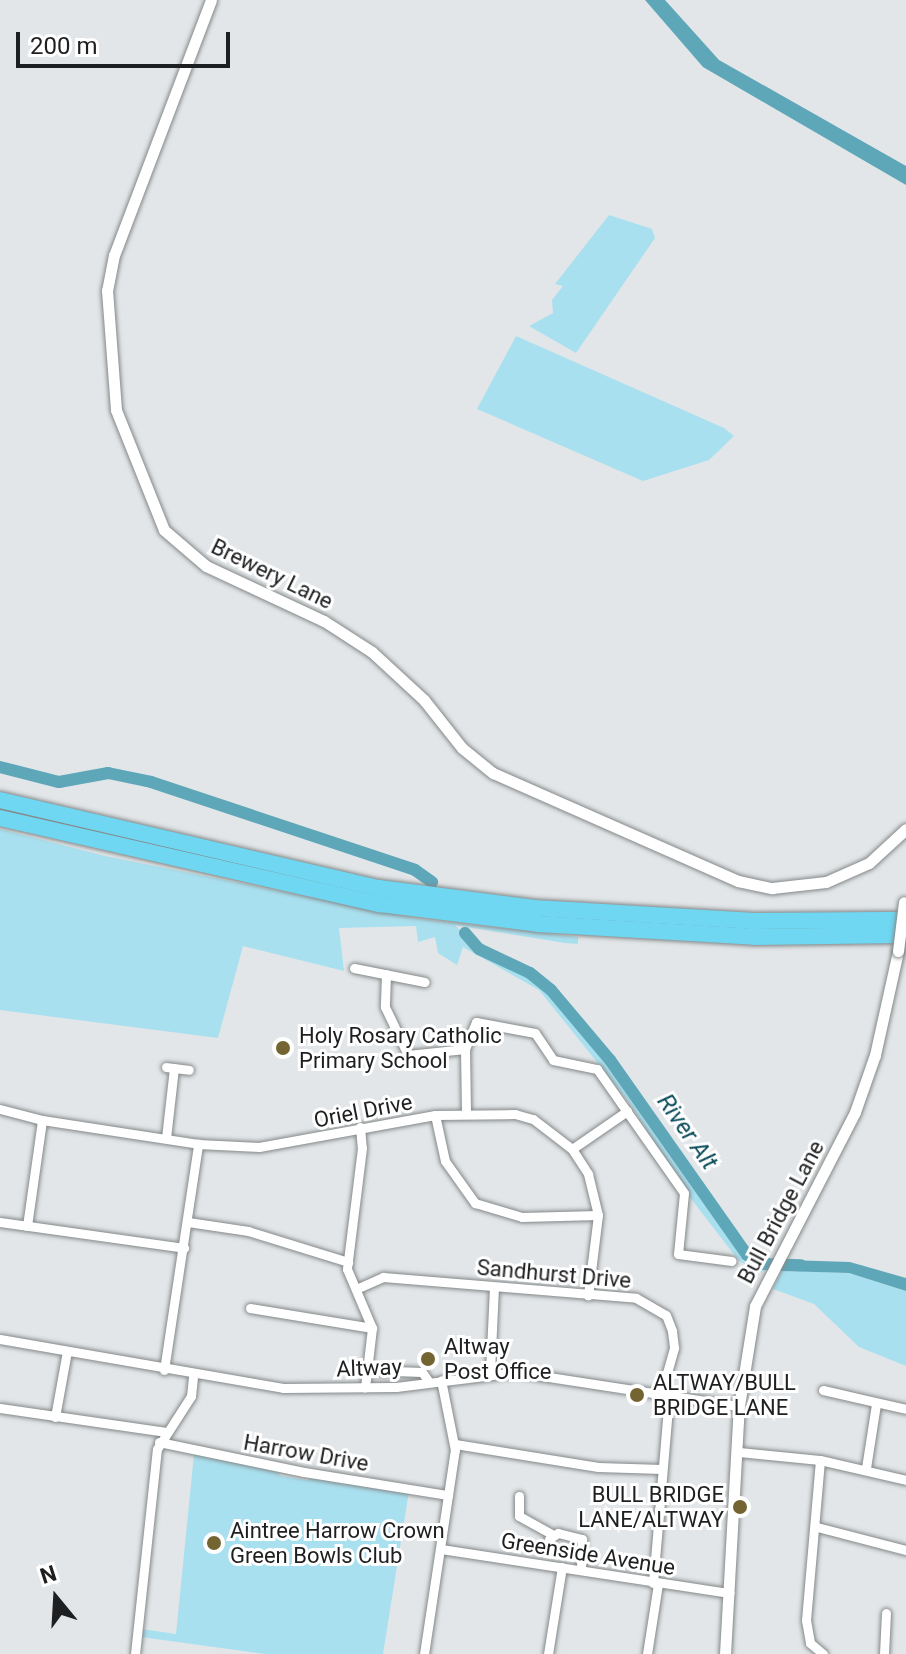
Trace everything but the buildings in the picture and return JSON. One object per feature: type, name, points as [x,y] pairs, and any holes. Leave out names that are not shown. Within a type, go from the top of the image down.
[{"type":"highway","points":[[0,800],[379,888],[566,910],[751,921],[906,920]]},
{"type":"highway","points":[[0,818],[380,904],[459,914],[754,937],[906,935]]},
{"type":"street","name":"Brewery Lane","points":[[211,0],[117,247],[107,290],[114,401],[164,530],[206,566],[324,621],[372,652],[424,700],[462,748],[493,773],[738,881],[802,888],[869,863],[906,829]]},
{"type":"street","name":"Bull Bridge Lane","points":[[725,1654],[739,1452],[739,1406],[755,1306],[859,1102],[875,1055],[898,951],[905,897]]},
{"type":"street","points":[[354,968],[425,982]]},
{"type":"street","points":[[386,974],[385,1007],[408,1055],[465,1049]]},
{"type":"street","points":[[466,1112],[465,1049],[476,1022],[535,1033],[553,1060],[597,1069],[684,1193],[678,1254],[728,1260],[725,1247]]},
{"type":"street","points":[[166,1138],[170,1068],[189,1070]]},
{"type":"street","name":"Oriel Drive","points":[[0,1109],[42,1120],[198,1144],[259,1147],[435,1115],[466,1112],[533,1119],[572,1149],[588,1174],[598,1215],[588,1295]]},
{"type":"street","points":[[572,1149],[627,1111]]},
{"type":"street","points":[[435,1115],[445,1161],[475,1203],[522,1217],[598,1215]]},
{"type":"street","points":[[27,1226],[42,1120]]},
{"type":"street","points":[[360,1127],[362,1148],[348,1262],[372,1328],[365,1388]]},
{"type":"street","points":[[164,1370],[198,1144]]},
{"type":"street","points":[[0,1222],[184,1248]]},
{"type":"street","points":[[188,1222],[248,1231],[348,1262]]},
{"type":"street","name":"Sandhurst Drive","points":[[356,1289],[383,1277],[636,1298],[666,1315],[674,1348],[665,1395],[656,1583],[647,1654]]},
{"type":"street","points":[[490,1372],[494,1287]]},
{"type":"street","points":[[250,1308],[372,1328]]},
{"type":"street","name":"Altway","points":[[0,1339],[193,1376],[283,1388],[365,1388],[490,1372],[530,1373],[739,1406]]},
{"type":"street","points":[[55,1417],[67,1351]]},
{"type":"street","points":[[367,1370],[422,1372],[429,1382]]},
{"type":"street","points":[[135,1654],[159,1442],[191,1396],[193,1376]]},
{"type":"street","points":[[424,1654],[455,1444],[441,1380]]},
{"type":"street","points":[[823,1390],[906,1409]]},
{"type":"street","points":[[866,1468],[876,1404]]},
{"type":"street","points":[[0,1408],[166,1432]]},
{"type":"street","name":"Harrow Drive","points":[[159,1442],[289,1470],[448,1495]]},
{"type":"street","points":[[455,1444],[598,1467],[662,1469]]},
{"type":"street","points":[[739,1452],[820,1460],[866,1468],[906,1480]]},
{"type":"street","points":[[820,1460],[817,1527],[806,1620],[810,1643],[823,1654]]},
{"type":"street","points":[[519,1496],[519,1516],[551,1537],[582,1539],[581,1570]]},
{"type":"street","points":[[817,1527],[906,1550]]},
{"type":"street","name":"Greenside Avenue","points":[[441,1549],[730,1593]]},
{"type":"street","points":[[548,1654],[562,1567]]},
{"type":"street","points":[[884,1654],[886,1613]]},
{"type":"shaded area","points":[[645,0],[665,0],[719,60],[906,166],[906,185],[703,67]]},
{"type":"shaded area","points":[[609,215],[652,229],[655,238],[576,353],[529,326],[553,313],[552,300],[563,286],[555,284]]},
{"type":"shaded area","points":[[516,336],[724,428],[734,436],[709,460],[643,481],[477,409]]},
{"type":"shaded area","points":[[0,829],[105,856],[419,919],[578,937],[578,944],[565,943],[455,925],[480,953],[531,977],[556,999],[619,1080],[745,1263],[748,1259],[766,1266],[762,1273],[739,1261],[685,1191],[629,1102],[539,990],[463,947],[457,965],[438,953],[435,937],[418,942],[416,926],[339,928],[344,971],[243,946],[218,1038],[0,1010]]},
{"type":"shaded area","points":[[787,1260],[850,1262],[906,1278],[906,1291],[849,1273],[781,1271]]},
{"type":"shaded area","points":[[781,1271],[849,1273],[906,1291],[906,1366],[859,1347],[814,1304],[773,1289]]},
{"type":"shaded area","points":[[194,1454],[275,1470],[281,1476],[307,1480],[315,1475],[409,1491],[383,1654],[265,1654],[141,1637],[142,1629],[176,1634]]},
{"type":"waterway","name":"River Alt","points":[[0,767],[59,782],[108,773],[151,782],[415,870],[432,882]]},
{"type":"waterway","name":"River Alt","points":[[465,933],[479,949],[530,973],[551,990],[610,1060],[747,1255],[763,1264],[801,1265]]},
{"type":"place","name":"Holy Rosary Catholic Primary School","points":[[283,1048]]},
{"type":"place","name":"Altway Post Office","points":[[428,1359]]},
{"type":"place","name":"ALTWAY/BULL BRIDGE LANE","points":[[637,1395]]},
{"type":"place","name":"BULL BRIDGE LANE/ALTWAY","points":[[740,1507]]},
{"type":"place","name":"Aintree Harrow Crown Green Bowls Club","points":[[214,1543]]}]
